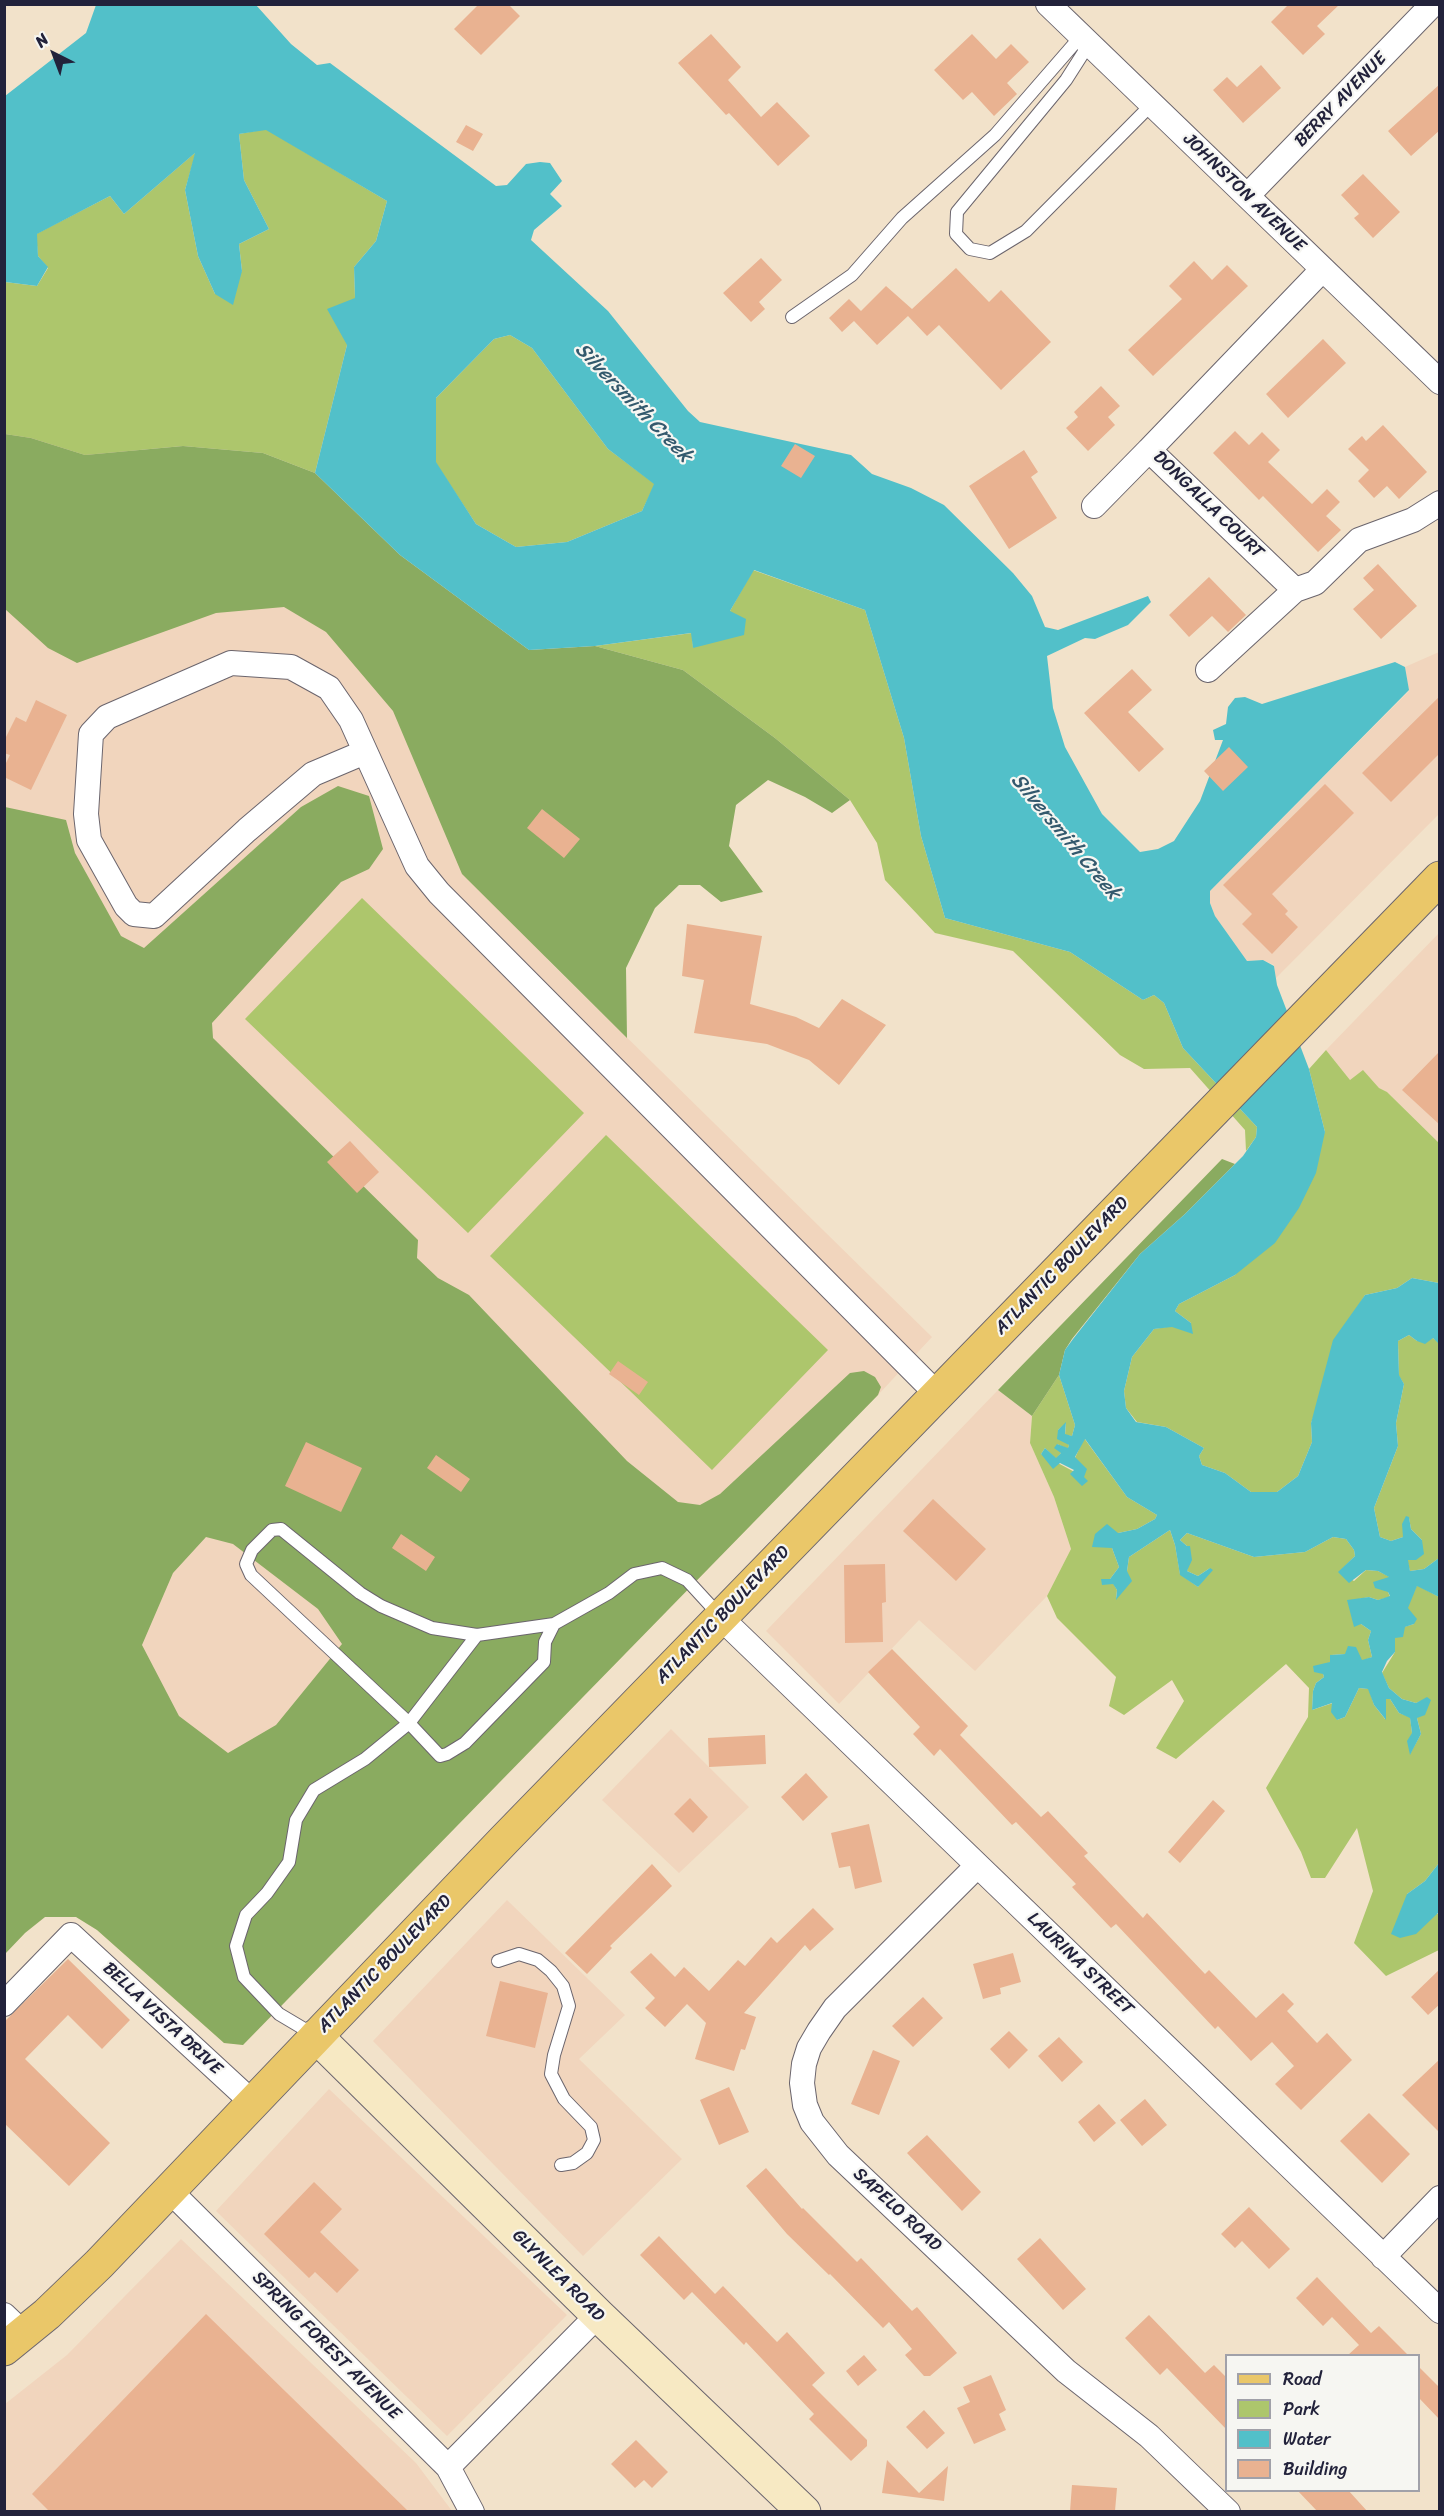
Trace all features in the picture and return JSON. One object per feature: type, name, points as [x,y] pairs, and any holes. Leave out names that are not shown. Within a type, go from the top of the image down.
[{"type":"main road","name":"ATLANTIC BOULEVARD","points":[[11,2332],[99,2264],[720,1617],[1440,878]]},
{"type":"street","name":"JOHNSTON AVENUE","points":[[1048,4],[1440,382]]},
{"type":"street","name":"BERRY AVENUE","points":[[1248,195],[1433,4]]},
{"type":"street","name":"DONGALLA COURT","points":[[1295,590],[1149,450],[1322,270]]},
{"type":"street","points":[[1094,506],[1149,450]]},
{"type":"street","points":[[1208,670],[1295,590],[1315,583],[1359,540],[1413,520],[1440,503]]},
{"type":"street","points":[[365,752],[313,774],[247,830],[154,916],[134,914],[126,906],[89,840],[86,814],[91,734],[107,717],[231,663],[291,667],[329,688],[351,720],[417,866],[439,894],[938,1395]]},
{"type":"street","name":"LAURINA STREET","points":[[720,1617],[1440,2311]]},
{"type":"street","name":"SAPELO ROAD","points":[[977,1866],[830,2015],[809,2048],[804,2064],[802,2083],[804,2105],[812,2122],[838,2155],[1066,2371],[1149,2436],[1228,2511]]},
{"type":"street","name":"BELLA VISTA DRIVE","points":[[4,2004],[71,1935],[253,2103]]},
{"type":"street","name":"GLYNLEA ROAD","points":[[316,2036],[598,2315],[804,2511]]},
{"type":"street","name":"SPRING FOREST AVENUE","points":[[169,2190],[448,2467],[472,2511]]},
{"type":"street","points":[[1383,2257],[1440,2198]]},
{"type":"street","points":[[448,2467],[598,2315]]},
{"type":"lane","points":[[1085,40],[1066,80],[957,212],[956,234],[970,249],[990,253],[1026,231],[1152,104]]},
{"type":"lane","points":[[792,317],[852,275],[902,218],[995,135],[1085,40]]},
{"type":"lane","points":[[554,1624],[545,1642],[544,1662],[465,1743],[441,1755],[251,1575],[246,1564],[252,1550],[272,1530],[281,1529],[360,1593],[381,1606],[432,1628],[477,1635],[554,1624],[609,1593],[634,1574],[662,1568],[687,1580],[720,1617]]},
{"type":"lane","points":[[316,2036],[279,2014],[244,1977],[236,1946],[246,1915],[267,1893],[289,1863],[297,1820],[314,1790],[365,1760],[409,1723],[477,1635]]},
{"type":"lane","points":[[498,1961],[519,1954],[538,1960],[563,1986],[569,2006],[554,2055],[551,2074],[564,2099],[591,2127],[594,2140],[587,2153],[573,2163],[561,2164]]},
{"type":"shaded area","points":[[5,434],[315,473],[400,555],[529,650],[595,646],[547,959],[932,1337],[243,2045],[224,2043],[97,1930],[76,1917],[45,1917],[25,1933],[5,1954]]},
{"type":"shaded area","points":[[1439,652],[1439,814],[1276,978],[1274,965],[1263,960],[1247,961],[1215,916],[1210,903],[1210,891],[1409,691],[1405,667]]},
{"type":"shaded area","points":[[1439,933],[1439,1143],[1363,1071],[1350,1080],[1326,1050]]},
{"type":"shaded area","points":[[998,1390],[1032,1416],[1030,1443],[1054,1497],[1071,1549],[1047,1596],[975,1671],[919,1620],[839,1704],[766,1631]]},
{"type":"shaded area","points":[[671,1729],[749,1807],[679,1873],[602,1800]]},
{"type":"shaded area","points":[[507,1900],[625,2015],[579,2059],[682,2159],[583,2256],[373,2041]]},
{"type":"shaded area","points":[[329,2089],[567,2315],[447,2436],[216,2211]]},
{"type":"shaded area","points":[[181,2239],[416,2463],[452,2511],[5,2512],[5,2404],[67,2355]]},
{"type":"green space","points":[[266,129],[387,201],[376,241],[354,267],[355,298],[347,345],[315,473],[263,453],[183,446],[85,455],[31,438],[5,434],[5,282],[37,286],[48,268],[38,256],[36,234],[110,196],[124,214],[196,152],[185,190],[198,256],[215,294],[242,271],[239,244],[269,229],[244,180],[239,134]]},
{"type":"green space","points":[[510,335],[532,348],[608,449],[655,484],[642,511],[567,542],[516,547],[476,524],[435,462],[436,398],[494,339]]},
{"type":"green space","points":[[5,434],[31,438],[85,455],[183,446],[263,453],[315,473],[400,555],[529,650],[595,646],[683,670],[775,738],[850,800],[832,813],[805,797],[768,780],[736,805],[729,846],[763,892],[721,902],[700,885],[679,885],[655,908],[626,968],[627,1038],[462,874],[393,711],[326,632],[284,607],[216,613],[77,663],[48,648],[5,609]]},
{"type":"green space","points":[[753,570],[865,610],[904,738],[921,836],[945,918],[1070,952],[1143,1000],[1154,995],[1164,1003],[1183,1048],[1257,1127],[1256,1137],[1246,1151],[1245,1130],[1190,1068],[1144,1069],[1120,1055],[1013,951],[935,933],[885,880],[877,843],[850,800],[775,738],[683,670],[595,646],[692,633],[693,648],[730,611]]},
{"type":"green space","points":[[338,786],[369,796],[383,849],[369,869],[341,882],[212,1023],[213,1038],[418,1240],[417,1258],[438,1278],[469,1295],[627,1461],[678,1502],[700,1505],[720,1494],[850,1373],[864,1371],[875,1377],[881,1387],[878,1395],[243,2045],[224,2043],[97,1930],[76,1917],[45,1917],[25,1933],[5,1954],[5,807],[66,820],[75,853],[121,936],[144,948],[301,807]],"holes":[[[206,1537],[233,1544],[318,1609],[342,1644],[276,1725],[228,1753],[179,1716],[142,1645],[173,1573]]]},
{"type":"green space","points":[[362,898],[584,1113],[468,1233],[245,1019]]},
{"type":"green space","points":[[1326,1050],[1350,1080],[1363,1070],[1379,1088],[1387,1092],[1439,1143],[1439,1283],[1412,1278],[1397,1288],[1365,1295],[1353,1315],[1311,1423],[1312,1442],[1298,1476],[1277,1492],[1251,1492],[1225,1473],[1202,1465],[1199,1456],[1204,1448],[1166,1427],[1137,1422],[1126,1408],[1124,1391],[1132,1357],[1154,1329],[1191,1323],[1175,1311],[1179,1304],[1235,1275],[1325,1132],[1309,1069]]},
{"type":"green space","points":[[606,1135],[828,1350],[712,1470],[490,1256]]},
{"type":"green space","points":[[1222,1159],[1235,1164],[1185,1214],[1140,1254],[1072,1339],[1065,1350],[1059,1375],[1032,1416],[998,1390]]},
{"type":"green space","points":[[1409,1335],[1417,1341],[1433,1338],[1440,1344],[1439,1558],[1424,1569],[1410,1571],[1407,1560],[1422,1540],[1411,1529],[1409,1518],[1403,1537],[1391,1541],[1380,1537],[1374,1508],[1398,1446],[1396,1423],[1404,1384],[1399,1376],[1398,1341]]},
{"type":"green space","points":[[1059,1375],[1075,1425],[1072,1436],[1065,1435],[1066,1423],[1058,1430],[1069,1445],[1068,1449],[1057,1444],[1061,1453],[1056,1459],[1045,1448],[1041,1454],[1084,1477],[1075,1458],[1084,1438],[1127,1497],[1157,1515],[1155,1519],[1137,1529],[1118,1533],[1112,1548],[1119,1567],[1110,1579],[1102,1579],[1113,1583],[1117,1590],[1116,1599],[1127,1571],[1129,1557],[1170,1530],[1180,1574],[1198,1587],[1210,1568],[1198,1576],[1187,1571],[1190,1546],[1180,1540],[1187,1533],[1254,1557],[1305,1552],[1333,1537],[1346,1539],[1354,1550],[1355,1556],[1339,1572],[1354,1581],[1366,1570],[1378,1571],[1390,1577],[1388,1592],[1390,1597],[1378,1600],[1369,1597],[1359,1599],[1361,1624],[1371,1631],[1368,1640],[1372,1657],[1362,1661],[1345,1654],[1331,1655],[1323,1674],[1324,1677],[1316,1683],[1313,1691],[1312,1710],[1333,1703],[1337,1720],[1345,1717],[1359,1688],[1369,1689],[1374,1705],[1385,1719],[1386,1698],[1390,1699],[1399,1713],[1410,1717],[1412,1733],[1410,1754],[1421,1734],[1417,1718],[1427,1698],[1416,1703],[1402,1699],[1389,1688],[1382,1673],[1395,1652],[1395,1637],[1404,1627],[1414,1624],[1407,1608],[1417,1585],[1439,1597],[1439,1863],[1425,1881],[1407,1894],[1438,1914],[1439,1912],[1439,1950],[1386,1976],[1354,1943],[1373,1891],[1357,1828],[1325,1878],[1311,1878],[1301,1852],[1266,1788],[1308,1717],[1309,1688],[1286,1664],[1176,1759],[1156,1748],[1184,1701],[1172,1680],[1124,1715],[1109,1706],[1116,1677],[1057,1618],[1047,1596],[1071,1549],[1054,1497],[1030,1443],[1032,1416]]},
{"type":"water","name":"Silversmith Creek","points":[[96,5],[256,5],[291,44],[317,65],[330,63],[496,186],[507,185],[526,164],[550,163],[562,181],[550,194],[562,206],[534,230],[531,240],[608,311],[688,411],[700,422],[851,455],[872,474],[911,488],[944,505],[1013,573],[1032,596],[1045,627],[1058,630],[1148,596],[1151,602],[1128,625],[1095,639],[1085,638],[1047,656],[1053,708],[1065,747],[1102,814],[1140,852],[1158,849],[1174,841],[1200,801],[1223,740],[1215,740],[1213,730],[1226,724],[1228,707],[1235,698],[1245,697],[1262,704],[1395,662],[1405,667],[1409,690],[1210,891],[1210,903],[1215,916],[1247,961],[1263,960],[1274,966],[1277,985],[1309,1069],[1325,1132],[1316,1173],[1299,1208],[1275,1243],[1235,1275],[1179,1304],[1175,1311],[1191,1323],[1193,1334],[1172,1327],[1154,1329],[1132,1357],[1124,1391],[1126,1408],[1136,1422],[1166,1427],[1204,1448],[1199,1456],[1202,1465],[1225,1473],[1251,1492],[1277,1492],[1298,1476],[1312,1442],[1311,1423],[1333,1340],[1365,1295],[1397,1288],[1412,1278],[1439,1283],[1439,1344],[1433,1338],[1425,1344],[1409,1335],[1398,1341],[1399,1375],[1404,1384],[1396,1423],[1398,1446],[1374,1508],[1380,1537],[1391,1541],[1403,1537],[1402,1524],[1406,1516],[1409,1517],[1411,1529],[1422,1540],[1424,1554],[1416,1560],[1408,1560],[1410,1571],[1424,1569],[1439,1558],[1439,1597],[1417,1586],[1408,1608],[1417,1619],[1414,1624],[1405,1627],[1403,1637],[1395,1638],[1395,1652],[1387,1661],[1382,1672],[1389,1688],[1402,1699],[1416,1703],[1427,1697],[1431,1700],[1425,1715],[1417,1718],[1421,1734],[1410,1755],[1407,1741],[1412,1733],[1410,1718],[1399,1713],[1390,1699],[1386,1699],[1386,1720],[1374,1705],[1368,1689],[1359,1688],[1345,1717],[1337,1720],[1331,1712],[1332,1703],[1312,1710],[1313,1691],[1316,1683],[1324,1677],[1323,1674],[1314,1672],[1313,1666],[1330,1662],[1330,1655],[1345,1654],[1348,1646],[1356,1647],[1362,1660],[1372,1657],[1368,1640],[1371,1631],[1361,1624],[1354,1627],[1347,1600],[1369,1597],[1378,1600],[1390,1596],[1388,1592],[1375,1588],[1373,1582],[1389,1577],[1378,1571],[1366,1570],[1349,1583],[1338,1572],[1355,1556],[1354,1550],[1346,1539],[1333,1537],[1305,1552],[1254,1557],[1187,1533],[1180,1540],[1190,1546],[1192,1560],[1187,1571],[1198,1576],[1210,1568],[1213,1570],[1198,1587],[1180,1575],[1170,1530],[1129,1557],[1127,1571],[1132,1581],[1116,1600],[1117,1590],[1113,1584],[1102,1585],[1101,1579],[1110,1579],[1119,1567],[1112,1548],[1092,1547],[1095,1534],[1107,1524],[1118,1533],[1137,1529],[1155,1519],[1157,1515],[1127,1497],[1085,1439],[1075,1457],[1087,1469],[1084,1477],[1088,1481],[1082,1486],[1070,1474],[1074,1470],[1060,1463],[1053,1469],[1041,1454],[1045,1448],[1056,1458],[1061,1453],[1054,1448],[1057,1444],[1068,1448],[1069,1445],[1057,1439],[1058,1430],[1066,1422],[1065,1434],[1072,1436],[1075,1425],[1059,1375],[1065,1350],[1140,1254],[1185,1214],[1243,1156],[1256,1137],[1257,1127],[1183,1048],[1164,1003],[1154,995],[1143,1000],[1070,952],[945,918],[921,836],[904,738],[865,610],[754,570],[730,611],[746,619],[744,635],[693,648],[691,633],[595,646],[529,650],[400,555],[315,473],[347,345],[327,309],[355,298],[354,267],[376,241],[387,201],[266,130],[239,134],[244,180],[269,229],[239,244],[242,271],[233,305],[215,294],[198,256],[185,190],[195,153],[124,214],[110,196],[37,234],[38,256],[48,267],[37,286],[5,282],[5,96],[86,33]],"holes":[[[510,335],[532,348],[608,449],[654,484],[642,511],[567,542],[516,547],[476,524],[436,462],[436,398],[494,339]]]},
{"type":"water","points":[[1439,1863],[1439,1912],[1416,1934],[1400,1938],[1391,1934],[1407,1894],[1425,1881]]},
{"type":"building","points":[[479,4],[508,4],[520,16],[481,55],[454,29]]},
{"type":"building","points":[[1289,4],[1340,4],[1317,26],[1325,34],[1303,55],[1271,22]]},
{"type":"building","points":[[711,34],[741,67],[728,80],[761,117],[777,102],[810,136],[778,166],[678,63]]},
{"type":"building","points":[[972,34],[996,59],[1011,44],[1029,62],[1007,83],[1017,94],[994,116],[972,92],[963,100],[934,70]]},
{"type":"building","points":[[1261,65],[1281,88],[1243,123],[1213,90],[1227,77],[1237,87]]},
{"type":"building","points":[[1440,84],[1440,130],[1411,156],[1388,131]]},
{"type":"building","points":[[466,125],[483,134],[473,151],[456,142]]},
{"type":"building","points":[[1363,174],[1400,212],[1373,238],[1354,218],[1359,214],[1341,195]]},
{"type":"building","points":[[761,258],[782,280],[759,302],[765,309],[751,322],[723,293]]},
{"type":"building","points":[[1194,261],[1212,280],[1227,265],[1248,286],[1153,376],[1128,350],[1182,299],[1169,286]]},
{"type":"building","points":[[956,268],[989,302],[1001,290],[1051,342],[1001,390],[939,325],[927,336],[908,316],[877,345],[854,321],[842,332],[829,318],[849,299],[861,311],[886,286],[912,309]]},
{"type":"building","points":[[1323,339],[1346,363],[1288,418],[1266,394]]},
{"type":"building","points":[[1101,386],[1120,406],[1108,417],[1115,425],[1088,451],[1066,428],[1078,417],[1074,412]]},
{"type":"building","points":[[1383,425],[1427,472],[1399,499],[1387,486],[1374,498],[1358,481],[1369,470],[1348,449],[1362,436],[1366,441]]},
{"type":"building","points":[[1235,431],[1249,445],[1262,432],[1280,450],[1268,462],[1312,504],[1327,489],[1340,502],[1326,516],[1341,530],[1318,552],[1263,496],[1259,500],[1213,453]]},
{"type":"building","points":[[795,444],[815,456],[801,478],[781,466]]},
{"type":"building","points":[[1024,450],[1038,472],[1031,477],[1057,518],[1009,549],[969,486]]},
{"type":"building","points":[[1378,564],[1417,606],[1381,639],[1353,609],[1374,590],[1363,578]]},
{"type":"building","points":[[1209,577],[1246,615],[1228,632],[1212,616],[1189,637],[1169,615]]},
{"type":"building","points":[[1132,669],[1152,690],[1128,712],[1164,749],[1139,772],[1084,713]]},
{"type":"building","points":[[1440,696],[1440,753],[1391,802],[1362,773]]},
{"type":"building","points":[[36,700],[67,715],[31,790],[4,777],[4,767],[10,755],[4,753],[4,741],[16,717],[26,722]]},
{"type":"building","points":[[1229,747],[1248,767],[1223,791],[1204,771]]},
{"type":"building","points":[[1325,784],[1354,813],[1272,894],[1288,911],[1285,914],[1298,927],[1272,954],[1242,924],[1252,914],[1223,885]]},
{"type":"building","points":[[542,809],[580,839],[564,858],[527,828]]},
{"type":"building","points":[[687,924],[762,936],[750,1004],[796,1017],[819,1028],[842,999],[886,1025],[839,1085],[809,1060],[767,1044],[694,1033],[704,980],[682,976]]},
{"type":"building","points":[[1440,1051],[1440,1125],[1402,1090]]},
{"type":"building","points":[[350,1141],[379,1172],[357,1193],[327,1162]]},
{"type":"building","points":[[618,1361],[648,1382],[639,1395],[609,1374]]},
{"type":"building","points":[[306,1442],[362,1468],[341,1512],[285,1486]]},
{"type":"building","points":[[436,1455],[470,1479],[461,1492],[427,1468]]},
{"type":"building","points":[[933,1499],[986,1549],[956,1581],[903,1531]]},
{"type":"building","points":[[401,1534],[435,1557],[426,1571],[392,1548]]},
{"type":"building","points":[[885,1564],[886,1602],[882,1603],[883,1642],[845,1643],[844,1565]]},
{"type":"building","points":[[892,1649],[968,1726],[960,1735],[1041,1817],[1048,1811],[1088,1853],[1084,1856],[1143,1918],[1147,1913],[1205,1974],[1209,1970],[1256,2018],[1283,1993],[1294,2004],[1287,2011],[1317,2043],[1327,2033],[1352,2060],[1301,2110],[1275,2084],[1294,2066],[1272,2042],[1251,2061],[1218,2026],[1215,2029],[1116,1924],[1111,1928],[1072,1887],[1076,1884],[1016,1822],[1012,1825],[940,1749],[934,1756],[913,1734],[920,1727],[868,1672]]},
{"type":"building","points":[[765,1735],[766,1764],[709,1767],[708,1738]]},
{"type":"building","points":[[806,1773],[828,1797],[803,1821],[781,1797]]},
{"type":"building","points":[[690,1798],[708,1817],[693,1833],[674,1814]]},
{"type":"building","points":[[1213,1800],[1225,1811],[1180,1863],[1168,1852]]},
{"type":"building","points":[[869,1824],[882,1882],[855,1889],[850,1866],[839,1868],[831,1833]]},
{"type":"building","points":[[652,1864],[672,1886],[610,1946],[612,1948],[587,1974],[565,1953]]},
{"type":"building","points":[[813,1908],[834,1929],[810,1951],[805,1945],[744,2013],[756,2017],[745,2050],[741,2049],[734,2071],[695,2059],[706,2023],[687,2004],[665,2027],[645,2008],[655,1998],[630,1972],[651,1953],[675,1977],[684,1967],[709,1991],[738,1960],[745,1966],[771,1937],[777,1943]]},
{"type":"building","points":[[1013,1953],[1021,1982],[1000,1988],[1001,1994],[983,1999],[973,1964]]},
{"type":"building","points":[[68,1959],[130,2020],[102,2049],[68,2015],[25,2059],[110,2143],[69,2186],[4,2123],[4,2022]]},
{"type":"building","points":[[1440,1969],[1440,2004],[1428,2015],[1411,1997]]},
{"type":"building","points":[[500,1981],[548,1993],[535,2048],[486,2036]]},
{"type":"building","points":[[923,1997],[943,2018],[913,2047],[892,2026]]},
{"type":"building","points":[[1009,2031],[1028,2050],[1009,2069],[990,2049]]},
{"type":"building","points":[[1059,2037],[1083,2062],[1062,2082],[1038,2056]]},
{"type":"building","points":[[873,2050],[900,2061],[879,2115],[851,2104]]},
{"type":"building","points":[[1440,2059],[1440,2133],[1402,2095]]},
{"type":"building","points":[[729,2087],[749,2132],[719,2145],[700,2100]]},
{"type":"building","points":[[1145,2099],[1167,2125],[1142,2146],[1120,2120]]},
{"type":"building","points":[[1099,2104],[1116,2123],[1094,2142],[1078,2122]]},
{"type":"building","points":[[1369,2113],[1410,2154],[1382,2183],[1340,2141]]},
{"type":"building","points":[[927,2135],[981,2192],[962,2211],[907,2153]]},
{"type":"building","points":[[766,2168],[802,2209],[857,2262],[861,2258],[912,2311],[917,2307],[957,2353],[930,2376],[924,2376],[905,2355],[912,2349],[889,2322],[883,2328],[787,2234],[746,2186]]},
{"type":"building","points":[[314,2182],[342,2209],[320,2232],[359,2270],[337,2293],[315,2272],[309,2278],[264,2234]]},
{"type":"building","points":[[1249,2207],[1290,2249],[1269,2269],[1242,2241],[1235,2248],[1221,2234]]},
{"type":"building","points":[[659,2236],[715,2294],[723,2286],[777,2342],[787,2332],[825,2373],[812,2385],[867,2440],[867,2446],[851,2461],[809,2419],[814,2414],[746,2342],[744,2345],[692,2292],[684,2300],[640,2255]]},
{"type":"building","points":[[1040,2238],[1086,2289],[1063,2310],[1017,2259]]},
{"type":"building","points":[[1317,2277],[1371,2333],[1379,2326],[1407,2354],[1349,2354],[1359,2345],[1332,2317],[1323,2326],[1296,2298]]},
{"type":"building","points":[[206,2314],[408,2511],[49,2511],[32,2494]]},
{"type":"building","points":[[1149,2315],[1205,2373],[1214,2365],[1225,2376],[1225,2428],[1167,2368],[1160,2375],[1125,2338]]},
{"type":"building","points":[[864,2355],[877,2370],[858,2386],[846,2371]]},
{"type":"building","points":[[1420,2368],[1440,2388],[1440,2420],[1420,2399]]},
{"type":"building","points":[[991,2375],[1006,2410],[999,2414],[1006,2430],[974,2444],[957,2408],[970,2402],[963,2387]]},
{"type":"building","points":[[924,2410],[945,2433],[927,2449],[906,2427]]},
{"type":"building","points":[[636,2440],[668,2472],[652,2488],[644,2480],[635,2488],[611,2464]]},
{"type":"building","points":[[887,2460],[919,2493],[948,2466],[944,2501],[882,2493]]},
{"type":"building","points":[[1072,2485],[1117,2488],[1115,2511],[1070,2511]]},
{"type":"building","points":[[1299,2492],[1350,2492],[1367,2511],[1317,2511]]}]
